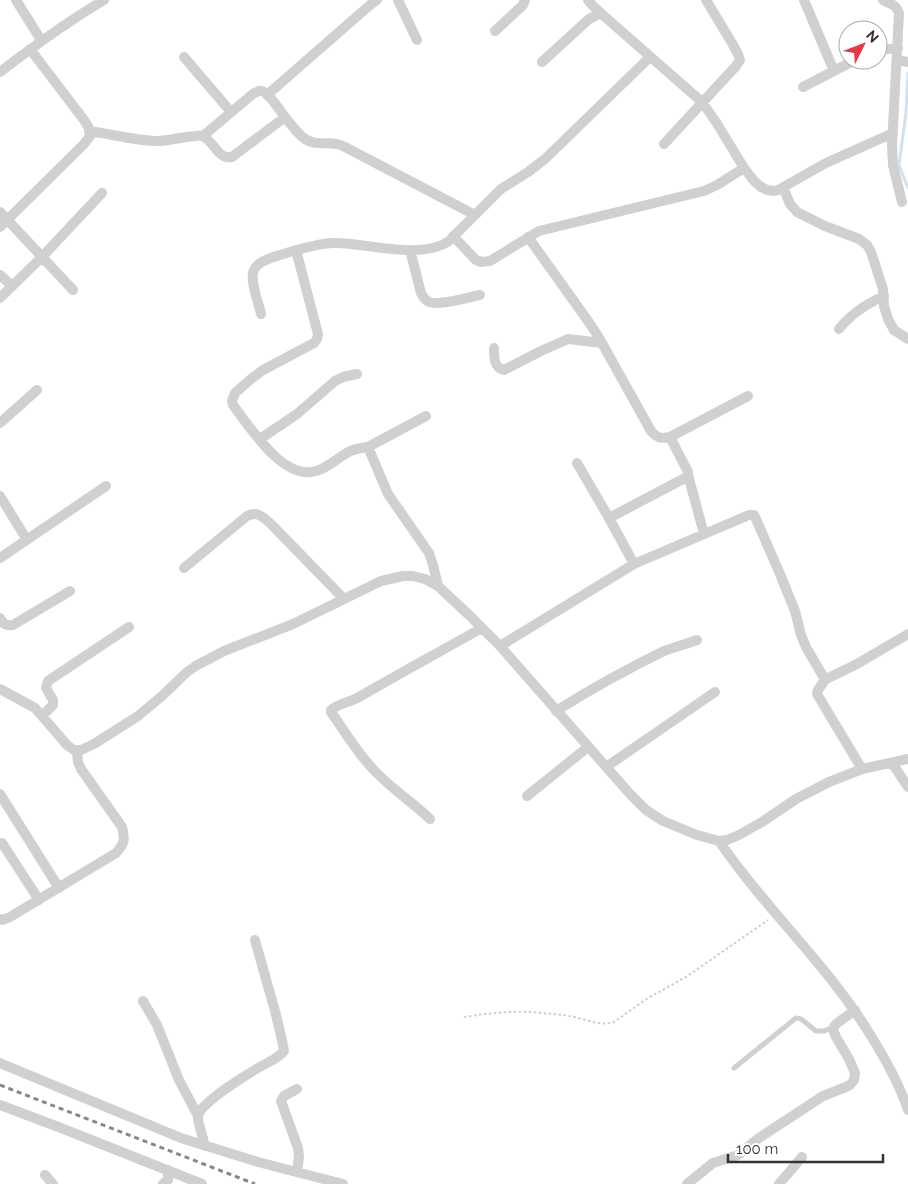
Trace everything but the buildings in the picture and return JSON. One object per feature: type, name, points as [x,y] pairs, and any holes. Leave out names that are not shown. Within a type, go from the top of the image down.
[{"type":"street","points":[[16,0],[41,40]]},
{"type":"street","points":[[0,72],[41,40],[104,0]]},
{"type":"street","points":[[268,95],[377,0]]},
{"type":"street","points":[[398,0],[417,40]]},
{"type":"street","points":[[495,31],[525,0]]},
{"type":"street","points":[[588,0],[702,102],[744,168],[761,187],[774,191],[893,133]]},
{"type":"street","points":[[664,144],[740,60],[706,0]]},
{"type":"street","points":[[804,0],[834,71]]},
{"type":"street","points":[[883,0],[897,7],[899,13],[898,48],[903,61],[892,145],[902,202]]},
{"type":"street","points":[[542,62],[589,18],[599,14],[604,16]]},
{"type":"street","points":[[888,49],[898,48]]},
{"type":"street","points":[[30,49],[84,120],[90,136],[84,144],[2,220],[74,290]]},
{"type":"street","points":[[184,57],[231,112]]},
{"type":"street","points":[[261,314],[252,277],[258,265],[267,260],[296,250],[332,243],[410,250],[436,248],[443,245],[501,189],[545,160],[650,57]]},
{"type":"street","points":[[803,87],[838,69]]},
{"type":"street","points":[[89,131],[155,141],[203,136],[254,93],[260,91],[268,95],[300,135],[307,140],[316,144],[337,143],[475,215]]},
{"type":"street","points":[[203,136],[222,155],[227,158],[232,157],[285,117]]},
{"type":"street","points":[[453,236],[476,260],[482,262],[490,261],[539,231],[704,191],[717,186],[744,168]]},
{"type":"street","points":[[783,187],[790,204],[797,212],[864,242],[871,252],[884,289],[886,313],[890,325],[908,339]]},
{"type":"street","points":[[0,298],[42,257],[102,193]]},
{"type":"street","points":[[528,237],[588,321],[656,437],[661,439],[670,437],[748,396]]},
{"type":"street","points":[[296,250],[318,334],[317,339],[306,348],[263,370],[240,388],[232,397],[233,405],[269,450],[296,470],[305,472],[324,468],[351,450],[368,447],[426,416]]},
{"type":"street","points":[[410,250],[421,293],[430,303],[480,295]]},
{"type":"street","points":[[0,274],[12,286]]},
{"type":"street","points":[[839,329],[855,312],[884,296]]},
{"type":"street","points":[[494,348],[496,363],[499,368],[504,370],[568,339],[602,343]]},
{"type":"street","points":[[260,439],[297,414],[335,381],[357,374]]},
{"type":"street","points":[[0,423],[37,390]]},
{"type":"street","points":[[670,437],[688,472],[704,534]]},
{"type":"street","points":[[368,447],[388,494],[428,553],[438,586]]},
{"type":"street","points":[[577,463],[634,564]]},
{"type":"street","points":[[609,518],[688,475]]},
{"type":"street","points":[[0,558],[106,486]]},
{"type":"street","points":[[0,496],[27,540]]},
{"type":"street","points":[[184,568],[247,516],[253,514],[261,515],[344,599]]},
{"type":"street","points":[[500,646],[634,564],[750,515],[755,516],[795,611],[801,636],[822,673],[824,680],[817,694],[862,770]]},
{"type":"street","points":[[76,751],[94,744],[138,716],[196,665],[224,651],[292,624],[381,580],[413,576],[425,579],[438,586],[500,646],[646,810],[674,826],[705,838],[719,841],[727,840],[762,822],[796,799],[829,782],[862,770],[908,759]]},
{"type":"street","points":[[0,618],[3,624],[7,626],[12,625],[70,591]]},
{"type":"street","points":[[42,716],[53,704],[53,700],[46,688],[48,681],[129,627]]},
{"type":"street","points":[[430,818],[394,789],[372,768],[331,710],[336,706],[357,698],[482,628]]},
{"type":"street","points":[[824,680],[857,664],[908,634]]},
{"type":"street","points":[[556,711],[590,689],[665,651],[697,640]]},
{"type":"street","points":[[0,689],[28,704],[42,716],[67,745],[76,751],[81,768],[122,828],[125,838],[116,852],[10,917],[3,920],[0,919]]},
{"type":"street","points":[[606,766],[715,692]]},
{"type":"street","points":[[527,796],[588,747]]},
{"type":"street","points":[[892,763],[908,787]]},
{"type":"street","points":[[0,794],[58,888]]},
{"type":"street","points":[[719,841],[745,876],[826,972],[855,1010],[892,1070],[908,1110]]},
{"type":"street","points":[[2,843],[39,900]]},
{"type":"street","points":[[198,1116],[206,1104],[219,1094],[284,1051],[255,940]]},
{"type":"street","points":[[142,1001],[157,1025],[179,1080],[198,1116],[205,1146]]},
{"type":"street","points":[[687,1184],[713,1163],[738,1155],[759,1138],[823,1096],[850,1085],[854,1080],[855,1072],[833,1030],[834,1027],[855,1010]]},
{"type":"street","points":[[0,1063],[181,1138],[258,1162],[343,1184]]},
{"type":"street","points":[[297,1089],[284,1096],[281,1101],[298,1148],[297,1172]]},
{"type":"street","points":[[0,1105],[198,1183]]},
{"type":"street","points":[[778,1184],[802,1157]]},
{"type":"street","points":[[163,1184],[168,1180],[168,1170]]},
{"type":"street","points":[[45,1175],[53,1184]]},
{"type":"lane","points":[[734,1068],[796,1018],[801,1019],[816,1031],[824,1031],[834,1027]]},
{"type":"path","points":[[464,1018],[491,1013],[539,1012],[570,1016],[600,1024],[614,1022],[648,998],[686,977],[776,914]]},
{"type":"waterway","points":[[908,73],[906,113],[899,165],[908,188]]},
{"type":"railway","points":[[0,1085],[255,1184]]}]
